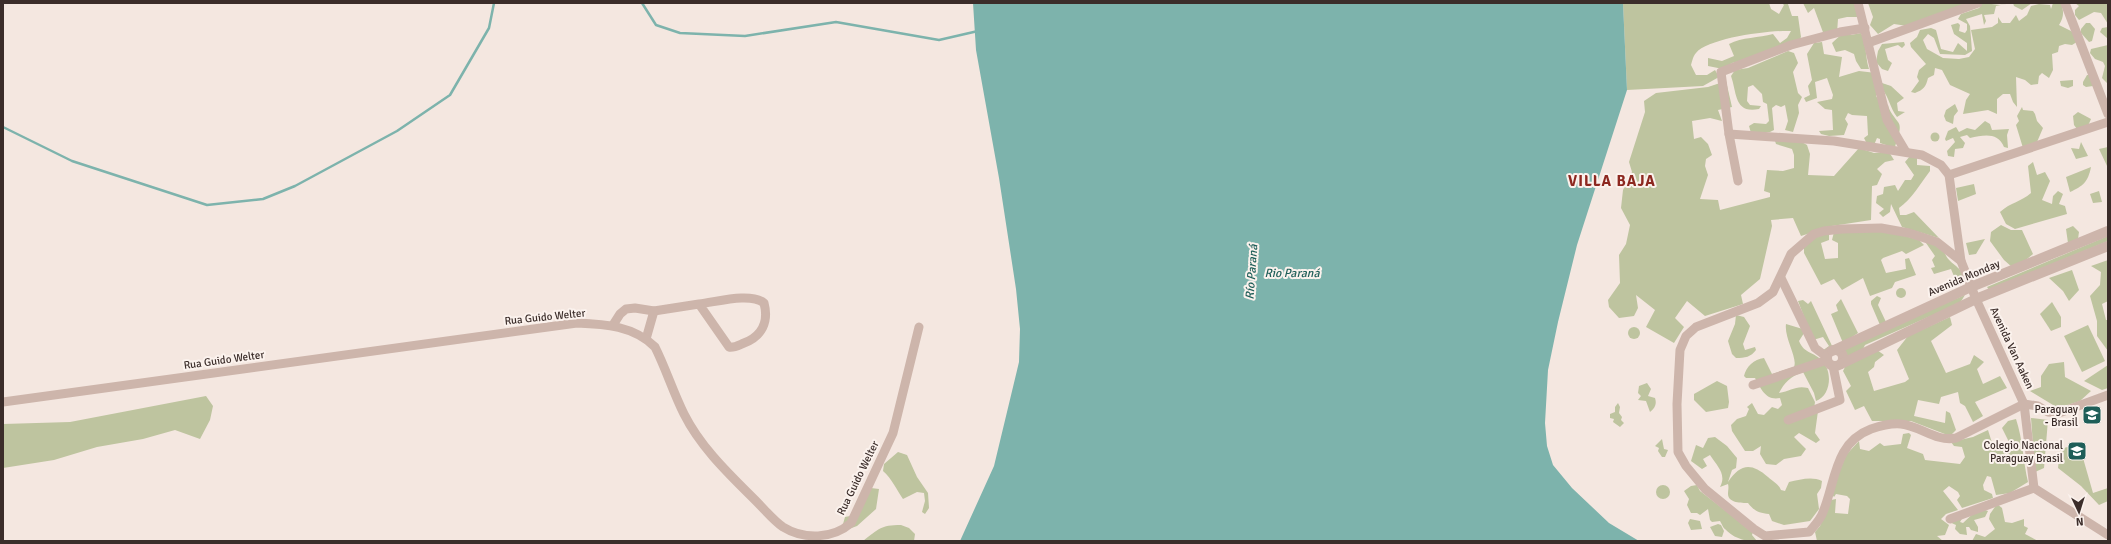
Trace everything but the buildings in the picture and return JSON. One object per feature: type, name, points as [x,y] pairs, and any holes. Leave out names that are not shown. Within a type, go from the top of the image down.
[{"type":"street","points":[[1858,3],[1887,120],[1906,152]]},
{"type":"street","points":[[1868,43],[1978,3]]},
{"type":"street","points":[[2065,3],[2105,94],[2108,114]]},
{"type":"street","points":[[1738,181],[1729,134],[1721,74],[1723,70],[1805,41],[1865,28]]},
{"type":"street","points":[[1729,134],[1827,140],[1922,155],[1941,165],[1949,176],[2108,122]]},
{"type":"street","name":"Avenida Van Aaken","points":[[1949,176],[1961,261],[1976,299],[2024,404],[2034,488]]},
{"type":"street","points":[[1961,261],[1937,242],[1909,233],[1881,228],[1842,229],[1814,234],[1791,254],[1781,278],[1773,292],[1758,304],[1696,328],[1686,336],[1680,350],[1677,404],[1678,452],[1686,466],[1710,493],[1765,536],[1809,532],[1823,514],[1840,456],[1853,438],[1866,431],[1887,425],[1901,424],[1947,440],[1956,438],[2024,404],[2038,406],[2048,412],[2059,413],[2108,395]]},
{"type":"street","name":"Avenida Monday","points":[[1832,360],[1971,287],[2108,231]]},
{"type":"street","points":[[1753,385],[1832,360],[1976,299],[2108,246]]},
{"type":"street","points":[[1781,278],[1815,348],[1832,360],[1840,400],[1788,420]]},
{"type":"street","points":[[613,325],[620,314],[626,309],[635,308],[654,311],[699,304],[758,298],[764,303],[766,309],[762,329],[759,335],[752,340],[733,348],[729,347],[699,304]]},
{"type":"street","points":[[646,339],[654,311]]},
{"type":"street","name":"Rua Guido Welter","points":[[3,402],[577,323],[613,325],[646,339],[655,347],[684,414],[719,465],[784,527],[800,534],[818,536],[831,535],[843,530],[855,516],[893,433],[919,327]]},
{"type":"street","points":[[1950,519],[2034,488],[2108,535]]},
{"type":"green space","points":[[1623,3],[1769,3],[1771,9],[1779,14],[1784,5],[1782,3],[1788,4],[1792,16],[1798,16],[1801,37],[1795,48],[1732,63],[1723,69],[1708,66],[1708,58],[1722,61],[1734,56],[1729,44],[1739,40],[1773,34],[1780,43],[1787,38],[1791,31],[1769,32],[1726,39],[1703,48],[1693,57],[1691,65],[1696,75],[1707,75],[1715,70],[1719,77],[1703,86],[1627,90]]},
{"type":"green space","points":[[1803,3],[1856,3],[1858,17],[1838,19],[1837,33],[1824,35],[1814,8],[1808,13]]},
{"type":"green space","points":[[1868,3],[1969,3],[1907,26],[1894,24],[1878,34],[1870,25],[1873,17]]},
{"type":"green space","points":[[1983,3],[2000,5],[2011,3],[1996,6],[1994,14],[1984,15],[1986,21],[1984,25],[1982,14],[1966,19],[1970,26],[1972,51],[1965,55],[1940,54],[1934,38],[1928,34],[1923,40],[1927,49],[1943,58],[1959,59],[1969,57],[1975,49],[1971,30],[1992,27],[1998,23],[1998,17],[2002,23],[2010,23],[2016,15],[2019,21],[2027,15],[2031,6],[2039,4],[2050,5],[2051,9],[2053,3],[2061,3],[2062,6],[2063,17],[2059,25],[2071,31],[2080,40],[2072,45],[2065,44],[2059,46],[2058,52],[2052,54],[2053,70],[2049,78],[2042,73],[2039,76],[2038,84],[2031,85],[2025,80],[2016,77],[2017,107],[2010,94],[2003,94],[1997,99],[1997,114],[1988,110],[1963,114],[1966,100],[1970,94],[1950,85],[1942,70],[1935,68],[1934,75],[1928,78],[1924,88],[1915,93],[1911,92],[1919,81],[1917,77],[1919,70],[1926,64],[1911,47],[1910,43],[1917,37],[1920,30],[1931,28],[1936,30],[1941,49],[1953,52],[1958,43],[1967,51],[1967,43],[1954,34],[1951,25],[1958,23],[1960,25],[1959,31],[1965,33],[1967,30],[1967,24],[1958,19],[1961,14],[1979,8]]},
{"type":"green space","points":[[2013,3],[2032,3],[2022,10],[2014,6]]},
{"type":"green space","points":[[2075,3],[2108,3],[2108,24],[2101,13],[2094,12],[2079,20],[2075,15],[2075,10],[2079,6]]},
{"type":"green space","points":[[2086,23],[2090,23],[2095,29],[2092,41],[2089,42],[2081,33],[2081,29]]},
{"type":"green space","points":[[2108,27],[2107,38],[2100,32],[2102,28]]},
{"type":"green space","points":[[1844,32],[1851,35],[1861,33],[1869,69],[1861,69],[1854,54],[1845,50],[1836,52],[1832,43]]},
{"type":"green space","points":[[1822,42],[1824,54],[1842,57],[1839,77],[1859,71],[1876,73],[1880,90],[1876,96],[1880,102],[1888,105],[1900,128],[1895,148],[1880,143],[1880,139],[1877,138],[1874,145],[1866,142],[1864,138],[1868,135],[1867,116],[1852,115],[1848,113],[1845,119],[1848,124],[1844,135],[1829,136],[1821,134],[1819,131],[1833,130],[1832,110],[1825,109],[1817,102],[1832,99],[1833,95],[1827,78],[1815,82],[1817,98],[1806,102],[1804,98],[1810,95],[1808,86],[1812,80],[1807,54],[1814,43]]},
{"type":"green space","points":[[1904,42],[1905,45],[1902,48],[1898,45],[1885,49],[1888,60],[1892,63],[1888,71],[1882,69],[1876,62],[1878,51],[1882,44]]},
{"type":"green space","points":[[2108,45],[2108,84],[2102,78],[2105,66],[2103,62],[2095,59],[2090,53],[2091,49]]},
{"type":"green space","points":[[1788,51],[1794,53],[1798,63],[1793,72],[1798,93],[1802,97],[1798,105],[1799,113],[1793,132],[1785,130],[1788,121],[1785,105],[1781,107],[1776,105],[1772,108],[1774,130],[1770,132],[1751,133],[1749,126],[1754,123],[1766,124],[1769,121],[1767,104],[1763,102],[1762,94],[1753,85],[1748,87],[1747,101],[1750,105],[1761,106],[1759,109],[1751,110],[1741,105],[1738,101],[1731,76],[1735,70],[1748,68]]},
{"type":"green space","points":[[2087,75],[2093,75],[2093,86],[2086,87],[2083,85]]},
{"type":"green space","points":[[2073,80],[2073,86],[2068,88],[2061,86],[2060,81]]},
{"type":"green space","points":[[1726,81],[1732,107],[1718,110],[1722,121],[1710,118],[1692,121],[1694,139],[1701,137],[1708,144],[1712,155],[1706,159],[1705,166],[1708,175],[1700,199],[1718,200],[1720,210],[1770,197],[1770,193],[1764,191],[1767,170],[1783,171],[1794,168],[1794,155],[1792,149],[1776,144],[1774,138],[1800,141],[1807,145],[1810,154],[1808,175],[1834,176],[1859,148],[1874,153],[1889,152],[1894,160],[1885,162],[1877,169],[1882,174],[1877,185],[1872,186],[1871,220],[1832,226],[1801,236],[1793,218],[1771,220],[1772,226],[1760,279],[1741,295],[1743,304],[1705,316],[1687,301],[1675,318],[1684,327],[1674,343],[1646,327],[1655,310],[1636,295],[1638,308],[1634,316],[1619,318],[1609,307],[1608,300],[1620,283],[1619,255],[1626,244],[1630,225],[1621,208],[1623,190],[1632,172],[1629,162],[1645,112],[1644,101],[1656,93],[1708,87]]},
{"type":"green space","points":[[1882,83],[1891,86],[1904,98],[1897,103],[1898,111],[1905,112],[1897,117],[1882,89]]},
{"type":"green space","points":[[1955,104],[1958,111],[1954,116],[1953,124],[1946,121],[1944,116],[1946,110]]},
{"type":"green space","points":[[2022,107],[2023,110],[2033,111],[2037,121],[2043,128],[2037,142],[2023,148],[2016,125],[2019,121],[2017,116]]},
{"type":"green space","points":[[2078,112],[2091,119],[2087,128],[2077,129],[2074,125],[2073,116]]},
{"type":"green space","points":[[1985,121],[1990,124],[1992,130],[2009,129],[2007,135],[2008,148],[2004,147],[1998,139],[1994,137],[1980,136],[1970,138],[1967,135],[1960,137],[1965,143],[1963,148],[1955,149],[1954,157],[1948,156],[1947,151],[1955,142],[1953,138],[1946,141],[1945,139],[1948,131],[1956,127],[1959,132],[1967,128],[1975,130]]},
{"type":"green space","points":[[1935,132],[1940,137],[1935,142],[1930,137]]},
{"type":"green space","points":[[2081,142],[2088,156],[2076,159],[2071,148],[2079,149]]},
{"type":"green space","points":[[2108,147],[2108,168],[2099,149]]},
{"type":"green space","points":[[1910,156],[1917,158],[1917,165],[1930,166],[1930,171],[1912,196],[1899,208],[1900,215],[1906,215],[1914,212],[1939,238],[1902,227],[1891,204],[1890,212],[1883,217],[1879,213],[1884,209],[1876,203],[1877,196],[1883,194],[1884,187],[1895,185],[1898,191],[1905,180],[1911,180],[1914,175],[1905,162]]},
{"type":"green space","points":[[2033,162],[2037,175],[2045,172],[2050,181],[2042,200],[2052,204],[2053,196],[2058,191],[2063,194],[2059,204],[2065,206],[2067,214],[2015,229],[2006,224],[2000,212],[2031,193],[2028,166]]},
{"type":"green space","points":[[2091,167],[2084,183],[2070,192],[2066,177]]},
{"type":"green space","points":[[1974,184],[1976,194],[1958,201],[1956,188]]},
{"type":"green space","points":[[2099,191],[2102,202],[2093,203],[2090,194]]},
{"type":"green space","points":[[2001,225],[2011,230],[2022,230],[2033,254],[2021,264],[2012,267],[2004,260],[1990,241],[1991,232]]},
{"type":"green space","points":[[2073,226],[2079,232],[2078,239],[2068,243],[2066,229]]},
{"type":"green space","points":[[1888,231],[1919,240],[1924,245],[1906,254],[1902,251],[1883,258],[1881,260],[1886,273],[1906,269],[1905,259],[1909,258],[1916,275],[1895,282],[1892,288],[1870,296],[1863,278],[1842,290],[1834,279],[1821,285],[1804,253],[1804,245],[1813,238],[1829,232],[1829,240],[1821,243],[1825,259],[1838,258],[1838,243],[1832,240],[1834,232]]},
{"type":"green space","points":[[2108,236],[2108,241],[1989,290],[1987,287]]},
{"type":"green space","points":[[1985,239],[1976,254],[1969,255],[1966,243]]},
{"type":"green space","points":[[1926,243],[1933,243],[1944,250],[1948,259],[1961,272],[1964,282],[1958,286],[1951,269],[1934,274],[1931,268],[1935,267],[1932,260],[1935,256]]},
{"type":"green space","points":[[2108,260],[2108,301],[2102,304],[2106,320],[2108,320],[2108,351],[2097,336],[2097,321],[2090,296],[2100,285],[2101,272],[2091,266]]},
{"type":"green space","points":[[2072,270],[2079,290],[2069,301],[2063,291],[2049,278]]},
{"type":"green space","points":[[1899,288],[1903,288],[1905,289],[1905,297],[1899,298],[1896,295],[1896,291]]},
{"type":"green space","points":[[1965,295],[1960,303],[1865,345],[1858,359],[1877,350],[1884,355],[1875,362],[1874,367],[1868,372],[1874,391],[1905,382],[1909,379],[1897,350],[1908,336],[1950,317],[1952,325],[1931,341],[1946,373],[1970,364],[1974,355],[1984,362],[1977,369],[1983,384],[2000,376],[2007,388],[1975,402],[1983,416],[1973,422],[1965,406],[1960,403],[1958,392],[1941,397],[1939,404],[1918,400],[1914,416],[1945,423],[1946,411],[1950,413],[1956,430],[1950,436],[1911,421],[1872,421],[1864,406],[1855,410],[1846,391],[1851,386],[1843,371],[1846,365],[1857,359],[1843,355],[1843,347]]},
{"type":"green space","points":[[1877,296],[1881,298],[1878,305],[1886,322],[1880,325],[1871,304],[1871,301]]},
{"type":"green space","points":[[1841,299],[1858,333],[1843,343],[1831,314],[1838,311],[1836,305]]},
{"type":"green space","points":[[1803,300],[1808,304],[1811,301],[1833,348],[1828,351],[1822,351],[1829,346],[1823,337],[1813,340],[1798,301]]},
{"type":"green space","points":[[2052,302],[2061,317],[2061,327],[2051,331],[2040,314]]},
{"type":"green space","points":[[1736,315],[1744,317],[1750,326],[1743,344],[1745,350],[1755,347],[1756,350],[1750,356],[1736,358],[1732,354],[1728,341],[1735,324]]},
{"type":"green space","points":[[1786,324],[1806,330],[1799,341],[1804,349],[1819,358],[1826,365],[1829,383],[1825,394],[1816,401],[1814,393],[1803,372],[1788,380],[1783,386],[1779,393],[1797,388],[1808,388],[1815,402],[1814,409],[1818,411],[1815,433],[1820,440],[1816,443],[1799,433],[1794,437],[1806,449],[1801,456],[1784,459],[1776,465],[1766,464],[1760,454],[1761,446],[1753,451],[1745,451],[1732,431],[1731,425],[1737,419],[1746,416],[1749,409],[1747,407],[1752,403],[1758,414],[1764,415],[1772,407],[1778,409],[1782,405],[1780,398],[1771,398],[1764,393],[1755,378],[1746,378],[1744,376],[1751,364],[1764,358],[1772,374],[1794,367],[1795,363],[1787,335]]},
{"type":"green space","points":[[2088,325],[2105,361],[2082,372],[2064,336]]},
{"type":"green space","points":[[1634,327],[1638,329],[1640,333],[1638,337],[1634,339],[1630,337],[1628,333],[1630,329]]},
{"type":"green space","points":[[2064,362],[2065,377],[2091,391],[2080,401],[2058,408],[2030,391],[2041,387],[2041,376],[2049,364]]},
{"type":"green space","points":[[2108,365],[2108,388],[2102,390],[2084,381]]},
{"type":"green space","points":[[1717,381],[1727,386],[1729,402],[1728,408],[1706,412],[1694,400],[1694,394]]},
{"type":"green space","points":[[1647,383],[1651,389],[1648,396],[1655,398],[1656,400],[1655,406],[1650,412],[1646,401],[1638,400],[1641,396],[1638,393],[1639,386]]},
{"type":"green space","points":[[206,396],[213,406],[210,420],[200,439],[175,430],[143,439],[97,447],[54,460],[3,468],[3,424],[70,422]]},
{"type":"green space","points":[[1618,403],[1620,407],[1619,413],[1622,417],[1621,420],[1624,423],[1620,427],[1613,422],[1614,419],[1610,418],[1610,414],[1615,412],[1615,407]]},
{"type":"green space","points":[[2031,418],[2048,420],[2044,468],[2035,472]]},
{"type":"green space","points":[[2016,419],[2028,482],[2010,493],[1996,495],[1991,477],[1987,476],[1983,485],[1984,490],[1992,494],[1993,498],[1962,508],[1957,500],[1960,496],[1958,492],[1949,486],[1943,491],[1958,510],[1946,514],[1941,519],[1949,525],[1945,535],[1937,536],[1943,541],[1817,541],[1815,532],[1820,526],[1831,500],[1836,499],[1835,513],[1848,514],[1850,499],[1847,496],[1836,494],[1834,497],[1831,493],[1846,455],[1859,441],[1860,449],[1869,451],[1880,443],[1884,446],[1901,444],[1903,434],[1909,433],[1911,435],[1907,448],[1923,454],[1925,460],[1960,464],[1965,457],[1962,447],[1954,446],[1951,442],[1973,437],[1988,430],[1993,446],[2002,451],[2010,444],[2002,428],[2008,421]]},
{"type":"green space","points":[[1715,437],[1727,446],[1737,458],[1736,468],[1732,470],[1728,482],[1732,476],[1746,467],[1751,467],[1762,472],[1777,484],[1781,490],[1785,491],[1789,482],[1801,479],[1822,481],[1821,488],[1817,494],[1819,509],[1810,521],[1784,525],[1772,521],[1769,514],[1757,511],[1748,503],[1736,502],[1730,499],[1728,494],[1728,484],[1720,487],[1722,482],[1722,474],[1710,455],[1703,459],[1707,466],[1702,469],[1691,461],[1696,445],[1703,448],[1708,438]]},
{"type":"green space","points":[[1662,439],[1664,449],[1668,450],[1665,457],[1662,457],[1658,451],[1659,448],[1655,446]]},
{"type":"green space","points":[[2079,444],[2093,493],[2108,488],[2108,501],[2099,505],[2081,486],[2058,468],[2060,449]]},
{"type":"green space","points":[[898,452],[907,455],[917,477],[928,493],[929,508],[925,514],[922,512],[925,501],[924,493],[917,492],[903,499],[883,471],[884,464]]},
{"type":"green space","points":[[1660,485],[1666,485],[1670,489],[1670,495],[1666,499],[1660,499],[1656,495],[1656,489]]},
{"type":"green space","points":[[1697,485],[1700,491],[1753,532],[1752,535],[1757,541],[1748,541],[1736,537],[1724,528],[1720,521],[1712,522],[1710,520],[1708,509],[1700,515],[1697,513],[1691,513],[1687,505],[1689,499],[1684,491],[1691,486]]},
{"type":"green space","points":[[871,488],[879,489],[876,509],[857,526],[849,529],[843,524],[845,517],[855,515]]},
{"type":"green space","points":[[1997,504],[2002,508],[2005,522],[2012,523],[2024,519],[2024,526],[2028,528],[2025,534],[2038,541],[1972,541],[1976,534],[1985,537],[1995,529],[1989,519],[1990,514]]},
{"type":"green space","points":[[1979,508],[1988,511],[1985,517],[1974,520],[1978,527],[1978,532],[1966,527],[1967,535],[1960,534],[1955,529],[1956,525],[1947,521],[1963,517],[1960,522],[1963,523]]},
{"type":"green space","points":[[1690,519],[1700,521],[1702,529],[1691,530],[1688,523]]},
{"type":"green space","points":[[1718,524],[1721,525],[1724,531],[1722,537],[1715,536],[1710,527]]},
{"type":"green space","points":[[901,525],[909,528],[915,534],[914,541],[863,541],[880,528]]},
{"type":"water","name":"Rio Paraná","points":[[973,3],[1623,3],[1627,90],[1577,245],[1558,322],[1548,370],[1545,423],[1547,446],[1553,465],[1572,488],[1609,523],[1639,541],[960,541],[994,466],[1019,362],[1020,329],[1016,289],[999,178],[976,50]]},
{"type":"waterway","points":[[3,127],[72,161],[207,205],[263,199],[295,186],[397,131],[450,95],[489,28],[494,3]]},
{"type":"waterway","points":[[642,3],[656,25],[680,33],[745,36],[836,22],[939,40],[978,31]]},
{"type":"place","name":"Paraguay - Brasil","points":[[2092,415]]},
{"type":"place","name":"Colegio Nacional Paraguay Brasil","points":[[2077,451]]},
{"type":"district","name":"VILLA BAJA","points":[[1612,181]]},
{"type":"water label","name":"Río Paraná","points":[[1252,272]]}]
